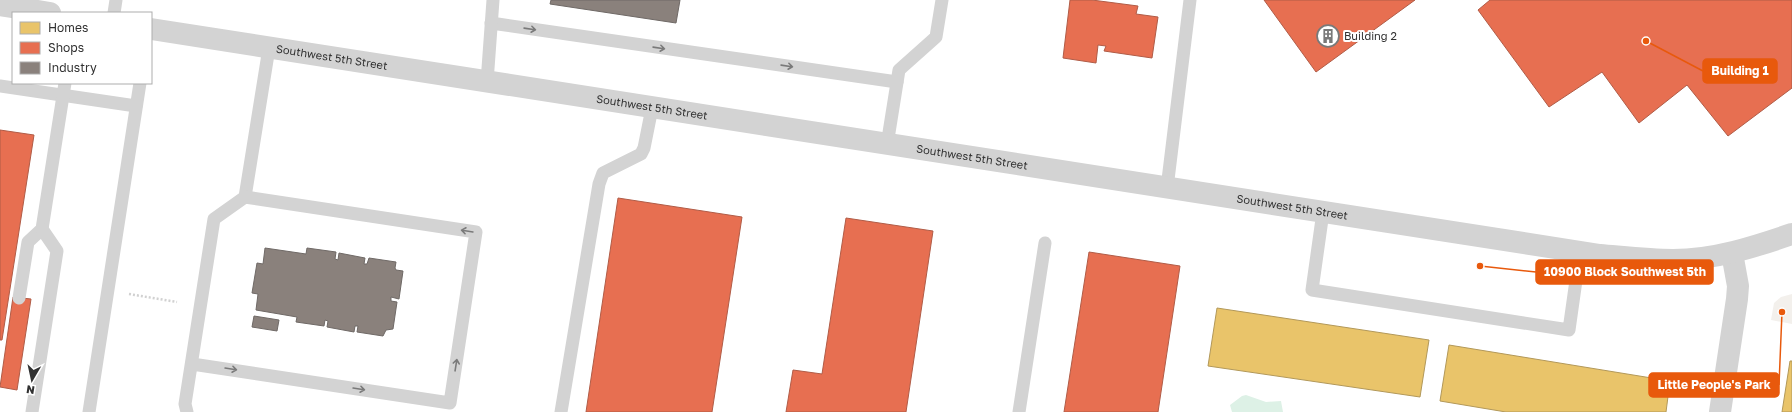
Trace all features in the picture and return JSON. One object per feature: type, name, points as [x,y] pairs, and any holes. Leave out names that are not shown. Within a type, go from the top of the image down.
[{"type":"street","points":[[0,5],[44,12]]},
{"type":"street","name":"Southwest 5th Street","points":[[152,29],[1600,255],[1673,260],[1705,258],[1732,253],[1792,234]]},
{"type":"street","points":[[1720,412],[1738,286],[1732,253]]},
{"type":"lane","points":[[114,12],[116,0]]},
{"type":"lane","points":[[487,82],[493,0]]},
{"type":"lane","points":[[887,144],[900,70],[936,37],[942,0]]},
{"type":"lane","points":[[1168,188],[1190,0]]},
{"type":"lane","points":[[491,23],[897,82]]},
{"type":"lane","points":[[245,197],[269,48]]},
{"type":"lane","points":[[89,412],[140,84]]},
{"type":"lane","points":[[0,86],[64,89],[136,106]]},
{"type":"lane","points":[[20,298],[28,242],[42,229],[64,89]]},
{"type":"lane","points":[[561,412],[599,184],[603,173],[641,154],[644,148],[652,108]]},
{"type":"lane","points":[[187,412],[185,404],[214,219],[245,197],[476,232],[450,403],[192,364]]},
{"type":"lane","points":[[1323,212],[1312,290],[1436,310],[1569,330],[1580,252]]},
{"type":"lane","points":[[32,412],[57,251],[42,229]]},
{"type":"lane","points":[[1019,412],[1045,243]]},
{"type":"path","points":[[124,293],[178,302]]},
{"type":"shaded area","points":[[1792,294],[1792,324],[1771,320],[1774,303],[1781,297]]},
{"type":"shaded area","points":[[1246,395],[1266,402],[1281,401],[1283,412],[1232,412],[1230,405],[1242,396]]},
{"type":"building: Homes","points":[[1217,308],[1429,340],[1420,397],[1208,366]]},
{"type":"building: Homes","points":[[1449,345],[1670,381],[1666,412],[1506,412],[1440,401]]},
{"type":"building: Homes","points":[[1790,361],[1792,361],[1792,412],[1782,412]]},
{"type":"building: Shops","points":[[1070,0],[1092,0],[1138,6],[1136,14],[1158,17],[1152,58],[1104,51],[1106,46],[1098,45],[1096,63],[1063,58]]},
{"type":"building: Shops","name":"Building 2","points":[[1264,0],[1415,0],[1316,72]]},
{"type":"building: Shops","points":[[1490,0],[1792,0],[1792,88],[1728,136],[1687,85],[1639,123],[1602,72],[1549,107],[1478,10]]},
{"type":"building: Shops","points":[[0,130],[34,135],[2,340],[0,340]]},
{"type":"building: Shops","points":[[618,198],[742,217],[712,412],[586,412]]},
{"type":"building: Shops","points":[[846,218],[933,231],[906,412],[786,412],[793,370],[822,374]]},
{"type":"building: Shops","points":[[1089,252],[1180,266],[1158,412],[1064,412]]},
{"type":"building: Shops","points":[[13,297],[31,299],[17,390],[0,387]]},
{"type":"building: Industry","points":[[551,0],[680,0],[676,23],[550,4]]},
{"type":"building: Industry","points":[[265,248],[306,254],[307,248],[336,252],[335,259],[338,260],[339,253],[365,258],[364,264],[367,264],[369,258],[396,262],[396,270],[403,271],[399,299],[391,297],[391,301],[397,302],[393,329],[386,330],[383,336],[357,332],[358,326],[355,326],[354,332],[327,327],[328,321],[325,320],[324,326],[296,322],[297,317],[256,310],[258,294],[252,293],[257,263],[263,264]]},
{"type":"building: Industry","points":[[254,316],[279,320],[277,331],[252,327]]},
{"type":"place","name":"Building 2","points":[[1328,36]]},
{"type":"place","name":"Building 1","points":[[1646,41]]},
{"type":"place","name":"10900 Block Southwest 5th","points":[[1480,266]]},
{"type":"place","name":"Little People's Park","points":[[1782,312]]}]
